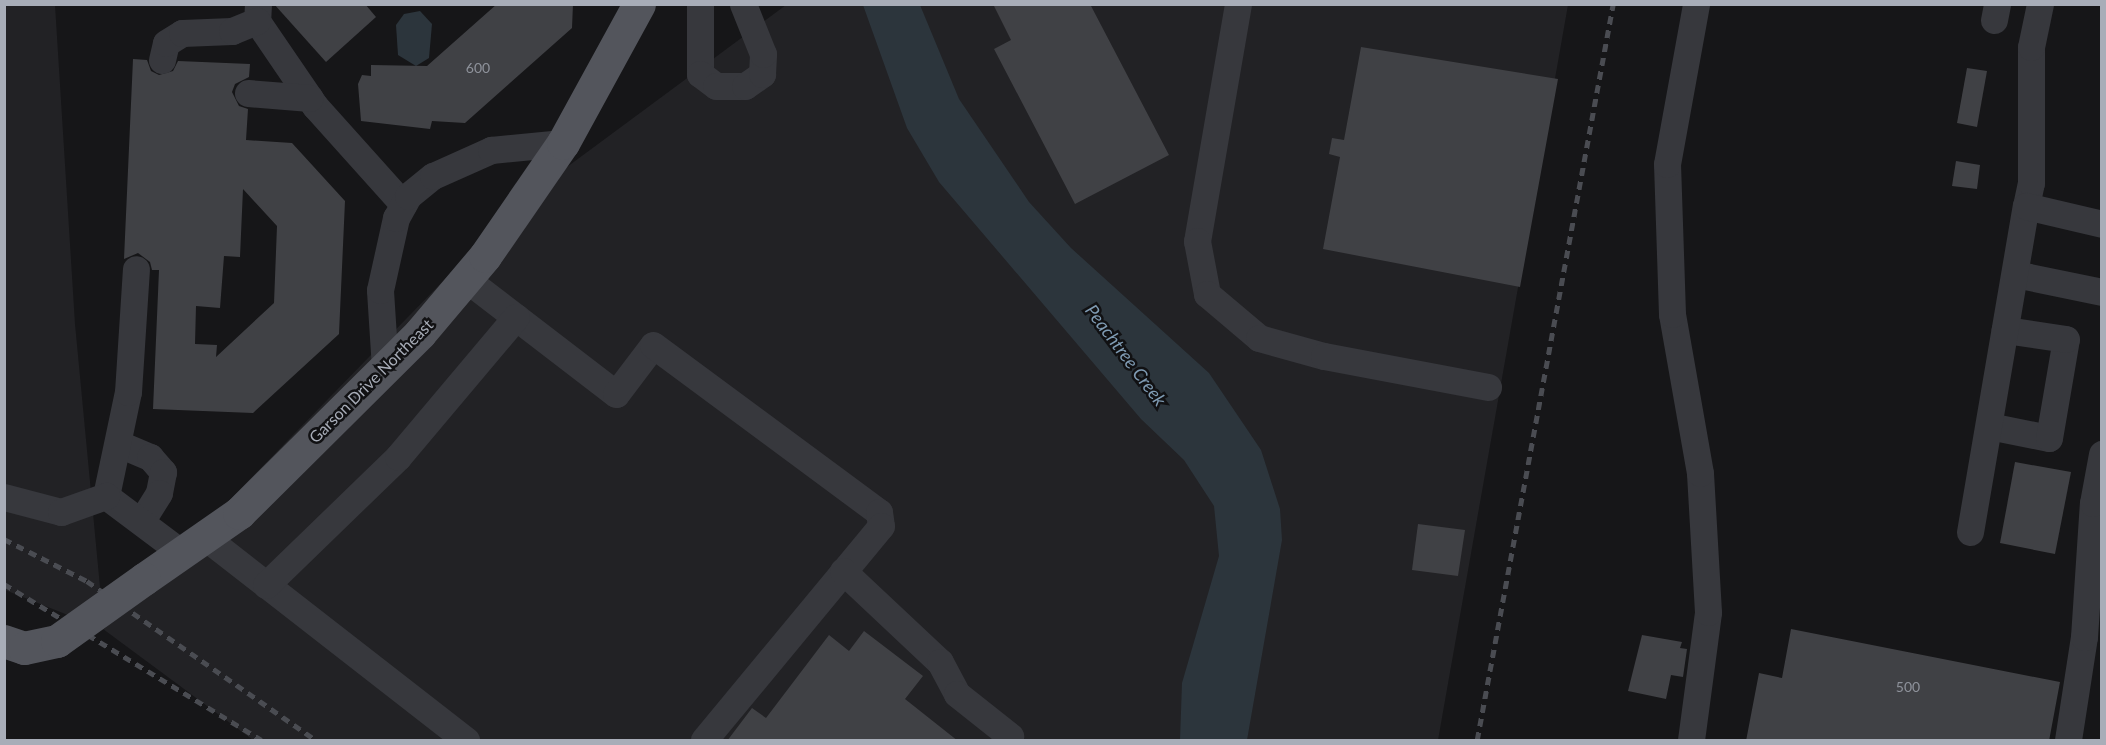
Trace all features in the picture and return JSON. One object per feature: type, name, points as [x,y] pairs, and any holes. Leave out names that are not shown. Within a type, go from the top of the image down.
[{"type":"main road","name":"Garson Drive Northeast","points":[[4,641],[24,648],[57,641],[239,513],[385,368],[466,279],[562,143],[639,4]]},
{"type":"lane","points":[[700,4],[700,74],[716,86],[745,86],[762,74],[763,54],[743,4]]},
{"type":"lane","points":[[1238,4],[1197,241],[1207,294],[1259,338],[1324,356],[1488,387]]},
{"type":"lane","points":[[1690,741],[1708,612],[1700,473],[1672,314],[1667,165],[1696,4]]},
{"type":"lane","points":[[1970,532],[2031,183],[2031,47],[2040,4]]},
{"type":"lane","points":[[162,60],[166,43],[182,33],[232,31],[257,13],[312,102],[314,128],[349,173],[357,179],[380,180],[404,204]]},
{"type":"lane","points":[[248,93],[312,102]]},
{"type":"lane","points":[[385,368],[380,290],[404,204],[433,176],[491,150],[562,143]]},
{"type":"lane","points":[[2026,206],[2102,224]]},
{"type":"lane","points":[[106,496],[121,433],[136,269]]},
{"type":"lane","points":[[2015,274],[2102,292]]},
{"type":"lane","points":[[466,279],[616,394],[653,345],[879,512],[880,526],[704,741]]},
{"type":"lane","points":[[266,585],[398,457],[516,317]]},
{"type":"lane","points":[[1989,426],[2049,438],[2066,339],[2005,330]]},
{"type":"lane","points":[[121,433],[150,456],[163,472],[159,494],[142,520]]},
{"type":"lane","points":[[2068,741],[2102,454]]},
{"type":"lane","points":[[4,497],[61,512],[106,496]]},
{"type":"lane","points":[[106,496],[142,520],[266,585],[466,741]]},
{"type":"lane","points":[[843,571],[940,662],[957,694],[1010,736]]},
{"type":"shaded area","points":[[4,5],[55,5],[75,324],[104,629],[521,201],[786,5],[1568,5],[1438,740],[253,740],[103,629],[5,590]]},
{"type":"water","name":"Peachtree Creek","points":[[863,5],[920,5],[959,99],[1029,202],[1071,248],[1209,373],[1261,450],[1280,509],[1282,540],[1247,740],[1180,740],[1182,683],[1219,556],[1214,506],[1184,460],[1141,419],[939,182],[907,128]]},
{"type":"water","points":[[420,11],[432,24],[429,58],[416,66],[398,55],[396,25],[404,14]]},
{"type":"building","points":[[274,4],[365,4],[376,17],[326,62]]},
{"type":"building","points":[[497,4],[573,4],[572,28],[465,123],[432,121],[430,129],[361,121],[358,84],[362,75],[371,76],[371,65],[427,66]]},
{"type":"building","points":[[993,4],[1090,4],[1169,155],[1075,204],[994,49],[1011,40]]},
{"type":"building","points":[[1361,47],[1558,79],[1520,287],[1323,249],[1340,157],[1329,154],[1332,138],[1344,140]]},
{"type":"building","points":[[133,59],[147,60],[151,71],[159,75],[173,71],[178,61],[250,64],[249,77],[235,84],[232,92],[239,106],[248,109],[246,140],[292,143],[345,201],[339,334],[253,413],[153,409],[159,270],[152,270],[150,262],[138,253],[124,259]],"holes":[[[243,189],[277,226],[274,303],[216,357],[217,345],[195,344],[196,306],[220,308],[224,256],[240,257]]]},
{"type":"building","points":[[1967,68],[1987,71],[1977,127],[1957,123]]},
{"type":"building","points":[[1956,161],[1980,165],[1977,189],[1952,186]]},
{"type":"building","points":[[2015,462],[2071,472],[2055,554],[2000,543]]},
{"type":"building","points":[[1418,524],[1465,530],[1458,576],[1412,570]]},
{"type":"building","points":[[1791,629],[2060,682],[2049,741],[1746,741],[1759,673],[1782,678]]},
{"type":"building","points":[[864,631],[923,676],[905,699],[958,741],[727,741],[752,708],[766,718],[829,635],[849,651]]},
{"type":"building","points":[[1642,635],[1682,642],[1680,648],[1687,649],[1683,677],[1671,675],[1666,699],[1628,691]]},
{"type":"railway","points":[[1477,740],[1613,4]]},
{"type":"railway","points":[[4,539],[87,581],[316,740]]},
{"type":"railway","points":[[4,584],[262,740]]}]
